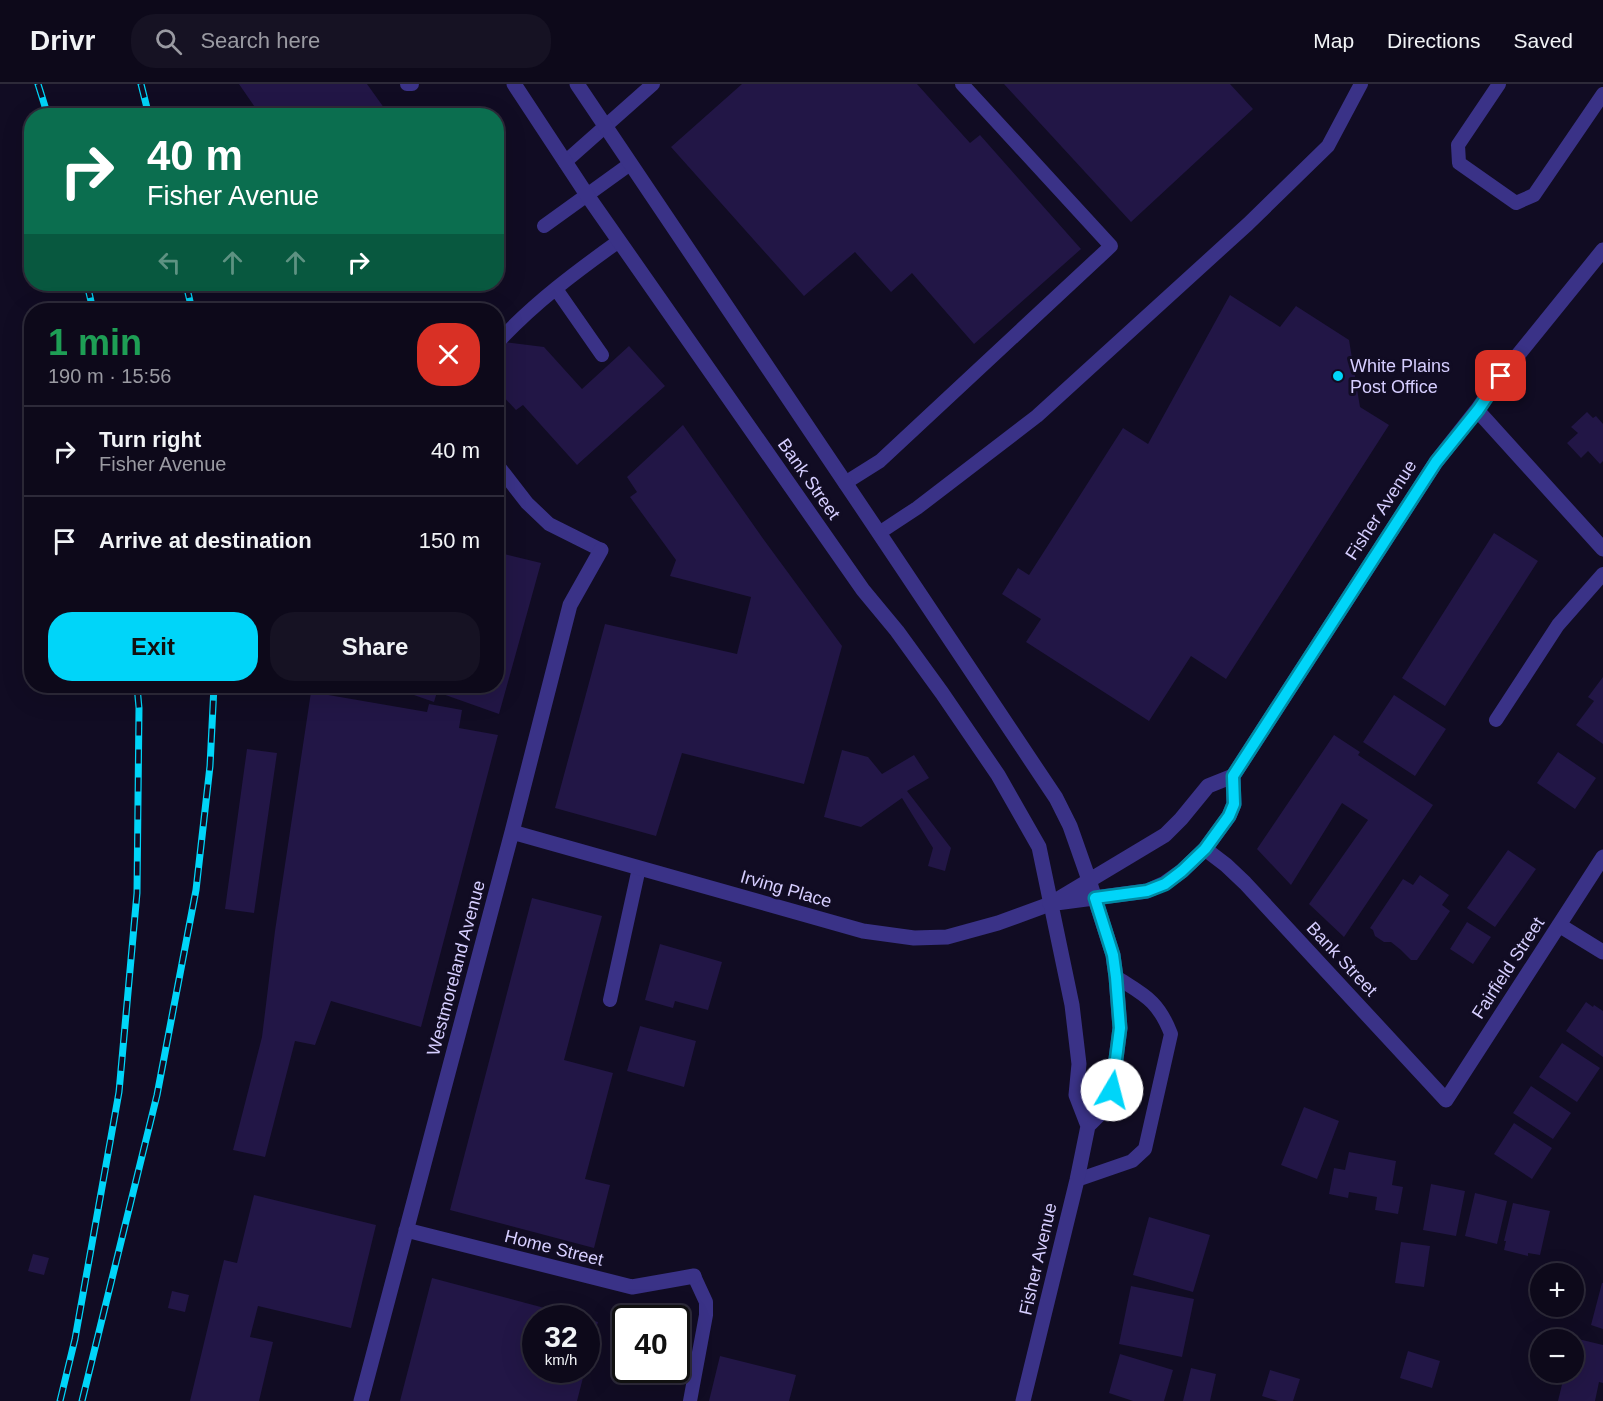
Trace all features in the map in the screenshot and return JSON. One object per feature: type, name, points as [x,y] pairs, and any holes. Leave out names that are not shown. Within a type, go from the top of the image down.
[{"type":"street","name":"Bank Street","points":[[514,84],[587,195],[862,590],[910,649],[998,775],[1039,847],[1050,904]]},
{"type":"street","name":"Bank Street","points":[[577,84],[1056,798],[1070,826],[1089,880]]},
{"type":"street","name":"Fisher Avenue","points":[[1233,776],[1436,462],[1478,410],[1501,376],[1603,250]]},
{"type":"street","points":[[1478,410],[1603,549]]},
{"type":"street","name":"Westmoreland Avenue","points":[[361,1401],[570,605],[601,550]]},
{"type":"street","points":[[1233,776],[1234,804],[1229,816],[1205,849],[1165,884],[1147,891],[1050,904],[1165,835],[1208,786],[1233,776]]},
{"type":"street","name":"Irving Place","points":[[512,832],[863,931],[914,938],[947,937],[998,923],[1050,904]]},
{"type":"street","name":"Bank Street","points":[[1205,849],[1245,882],[1446,1100]]},
{"type":"street","name":"Fairfield Street","points":[[1446,1100],[1603,857]]},
{"type":"street","points":[[1050,904],[1075,1022],[1079,1064],[1076,1095],[1088,1126],[1110,1104],[1120,1028],[1113,955],[1089,880]]},
{"type":"street","points":[[1559,925],[1603,952]]},
{"type":"street","name":"Fisher Avenue","points":[[1023,1401],[1088,1126]]},
{"type":"street","name":"Home Street","points":[[406,1230],[632,1287],[694,1276]]},
{"type":"lane","points":[[565,162],[653,84]]},
{"type":"lane","points":[[845,483],[880,461],[1112,246],[962,84]]},
{"type":"lane","points":[[879,532],[917,508],[1037,416],[1248,224],[1328,146],[1361,84]]},
{"type":"lane","points":[[1499,84],[1458,146],[1459,163],[1516,203],[1534,195],[1603,94]]},
{"type":"lane","points":[[544,225],[630,164]]},
{"type":"lane","points":[[504,336],[556,289],[620,241]]},
{"type":"lane","points":[[556,289],[602,355]]},
{"type":"lane","points":[[504,473],[527,503],[549,524],[601,550]]},
{"type":"lane","points":[[1496,720],[1558,625],[1603,574]]},
{"type":"lane","points":[[610,1000],[639,868]]},
{"type":"lane","points":[[1077,1180],[1132,1161],[1145,1149],[1171,1034],[1165,1018],[1152,1001],[1116,977]]},
{"type":"lane","points":[[690,1401],[706,1315],[706,1302],[694,1276]]},
{"type":"building","points":[[239,84],[367,84],[384,108],[256,108]]},
{"type":"building","points":[[742,84],[917,84],[970,143],[980,135],[1081,249],[974,344],[912,273],[891,292],[855,252],[804,296],[671,147]]},
{"type":"building","points":[[1004,84],[1230,84],[1253,109],[1131,222]]},
{"type":"building","points":[[1230,295],[1280,327],[1296,306],[1349,340],[1360,407],[1389,425],[1226,679],[1191,656],[1149,721],[1026,642],[1041,619],[1002,594],[1018,568],[1029,575],[1123,428],[1148,444]]},
{"type":"building","points":[[504,342],[544,347],[582,389],[629,346],[665,386],[577,465],[523,405],[516,410],[504,397]]},
{"type":"building","points":[[1587,412],[1593,418],[1596,416],[1603,424],[1603,461],[1600,464],[1588,451],[1581,458],[1567,443],[1578,433],[1571,427]]},
{"type":"building","points":[[683,425],[842,646],[804,784],[682,753],[656,836],[555,808],[605,624],[737,654],[751,597],[670,576],[676,560],[630,497],[637,492],[627,477]]},
{"type":"building","points":[[1494,533],[1538,561],[1445,706],[1402,678]]},
{"type":"building","points":[[504,554],[541,563],[499,714],[440,693],[504,693]]},
{"type":"building","points":[[1603,677],[1603,744],[1576,725],[1594,701],[1588,697]]},
{"type":"building","points":[[311,693],[427,712],[429,704],[462,710],[459,728],[498,735],[421,1027],[331,1001],[315,1045],[295,1041],[265,1157],[233,1150],[262,1037],[275,931]]},
{"type":"building","points":[[408,693],[437,693],[434,702]]},
{"type":"building","points":[[1394,695],[1446,729],[1415,776],[1363,742]]},
{"type":"building","points":[[1334,735],[1360,752],[1358,755],[1433,805],[1344,937],[1309,904],[1368,820],[1342,803],[1291,885],[1257,849]]},
{"type":"building","points":[[247,749],[277,753],[254,913],[225,909]]},
{"type":"building","points":[[842,750],[868,757],[882,774],[914,755],[929,778],[907,791],[951,848],[945,871],[928,866],[933,848],[902,798],[861,827],[824,817]]},
{"type":"building","points":[[1558,752],[1596,778],[1575,809],[1537,783]]},
{"type":"building","points":[[1508,850],[1536,869],[1495,927],[1467,908]]},
{"type":"building","points":[[1420,875],[1449,895],[1442,905],[1450,911],[1417,960],[1411,960],[1391,942],[1384,942],[1375,936],[1370,928],[1403,879],[1413,885]]},
{"type":"building","points":[[532,898],[602,916],[564,1060],[613,1073],[585,1179],[610,1185],[594,1248],[450,1210]]},
{"type":"building","points":[[1467,922],[1491,937],[1473,964],[1450,949]]},
{"type":"building","points":[[660,944],[722,962],[708,1010],[675,1001],[673,1008],[645,1000]]},
{"type":"building","points":[[1586,1002],[1603,1011],[1603,1057],[1566,1031]]},
{"type":"building","points":[[640,1026],[696,1041],[684,1087],[627,1071]]},
{"type":"building","points":[[1562,1043],[1600,1068],[1577,1102],[1539,1077]]},
{"type":"building","points":[[1531,1086],[1571,1113],[1553,1139],[1513,1113]]},
{"type":"building","points":[[1304,1107],[1339,1121],[1317,1179],[1281,1165]]},
{"type":"building","points":[[1514,1123],[1552,1148],[1532,1179],[1494,1154]]},
{"type":"building","points":[[1349,1152],[1396,1161],[1392,1185],[1403,1187],[1398,1214],[1375,1210],[1377,1197],[1349,1192],[1348,1198],[1329,1194],[1334,1168],[1345,1170]]},
{"type":"building","points":[[1431,1184],[1465,1191],[1456,1236],[1423,1230]]},
{"type":"building","points":[[1475,1193],[1507,1201],[1497,1244],[1465,1236]]},
{"type":"building","points":[[254,1195],[376,1225],[351,1328],[258,1306],[250,1337],[273,1342],[259,1401],[190,1401],[224,1260],[237,1263]]},
{"type":"building","points":[[1513,1203],[1550,1211],[1540,1255],[1528,1253],[1528,1256],[1504,1250]]},
{"type":"building","points":[[1149,1217],[1210,1235],[1193,1292],[1133,1275]]},
{"type":"building","points":[[1401,1242],[1430,1246],[1424,1287],[1395,1283]]},
{"type":"building","points":[[33,1254],[49,1258],[44,1275],[28,1271]]},
{"type":"building","points":[[432,1278],[533,1305],[522,1305],[522,1383],[582,1383],[577,1401],[400,1401]]},
{"type":"building","points":[[1603,1283],[1603,1329],[1591,1325]]},
{"type":"building","points":[[1131,1286],[1194,1299],[1182,1357],[1119,1344]]},
{"type":"building","points":[[172,1291],[189,1295],[185,1312],[168,1308]]},
{"type":"building","points":[[1584,1340],[1603,1345],[1603,1383],[1599,1382],[1595,1401],[1558,1401],[1562,1383],[1584,1383]]},
{"type":"building","points":[[1408,1351],[1440,1361],[1432,1388],[1400,1378]]},
{"type":"building","points":[[1120,1354],[1173,1370],[1164,1401],[1133,1401],[1109,1393]]},
{"type":"building","points":[[720,1356],[796,1375],[789,1401],[709,1401]]},
{"type":"building","points":[[1191,1368],[1216,1374],[1210,1401],[1183,1401]]},
{"type":"building","points":[[1270,1370],[1300,1379],[1293,1401],[1278,1401],[1262,1396]]},
{"type":"railway","points":[[38,84],[46,108]]},
{"type":"railway","points":[[141,84],[147,108]]},
{"type":"railway","points":[[89,291],[91,303]]},
{"type":"railway","points":[[188,291],[190,303]]},
{"type":"railway","points":[[60,1401],[75,1339],[119,1092],[137,893],[138,693]]},
{"type":"railway","points":[[82,1401],[157,1095],[196,890],[210,766],[214,693]]},
{"type":"place","name":"White Plains Post Office","points":[[1338,376]]},
{"type":"route","points":[[1112,1090],[1120,1028],[1116,977],[1113,955],[1095,898],[1147,891],[1165,884],[1205,849],[1229,816],[1234,804],[1233,776],[1436,462],[1478,410],[1501,376]]}]
